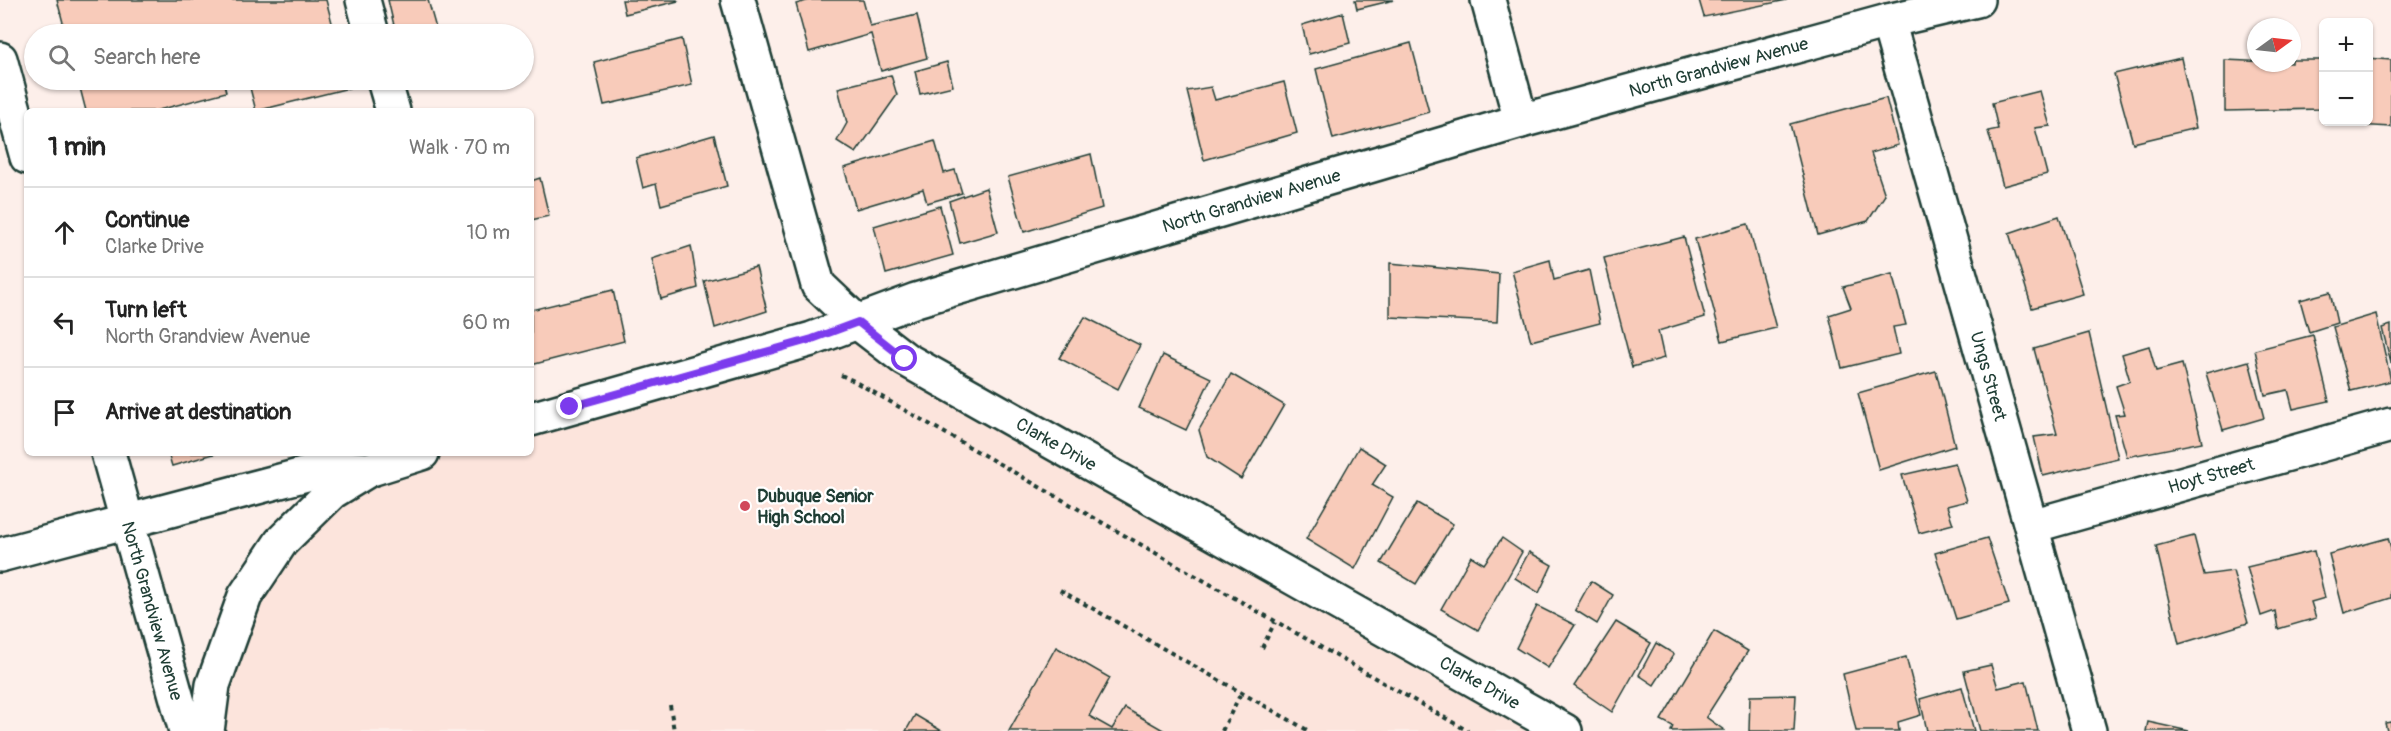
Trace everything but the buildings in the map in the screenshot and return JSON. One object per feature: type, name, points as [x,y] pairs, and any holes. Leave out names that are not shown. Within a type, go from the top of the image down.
[{"type":"street","points":[[363,0],[369,24]]},
{"type":"street","name":"Clarke Drive","points":[[738,0],[818,285],[858,322],[905,359],[1565,731]]},
{"type":"street","points":[[1488,0],[1521,121]]},
{"type":"street","name":"North Grandview Avenue","points":[[534,418],[812,339],[916,300],[1521,121],[1888,21],[1977,0]]},
{"type":"street","name":"Ungs Street","points":[[1888,21],[2089,731]]},
{"type":"street","points":[[0,59],[24,146]]},
{"type":"street","points":[[387,90],[392,108]]},
{"type":"street","name":"Hoyt Street","points":[[2032,526],[2391,425]]},
{"type":"street","points":[[0,555],[127,520],[109,456]]},
{"type":"street","name":"North Grandview Avenue","points":[[207,731],[213,685],[245,596],[281,542],[332,492],[368,470],[412,456]]},
{"type":"street","name":"North Grandview Avenue","points":[[186,731],[127,520],[333,466],[368,470]]},
{"type":"path","points":[[841,375],[1468,731]]},
{"type":"path","points":[[1060,591],[1309,731]]},
{"type":"path","points":[[1262,648],[1275,621]]},
{"type":"path","points":[[1222,731],[1241,693]]},
{"type":"path","points":[[670,705],[674,731]]},
{"type":"shaded area","name":"Dubuque Senior High School","points":[[841,323],[1565,731],[207,731],[281,542],[417,456],[534,456],[534,418]]},
{"type":"place","name":"Dubuque Senior High School","points":[[745,506]]},
{"type":"route","points":[[570,407],[812,339],[858,322],[905,359]]}]
